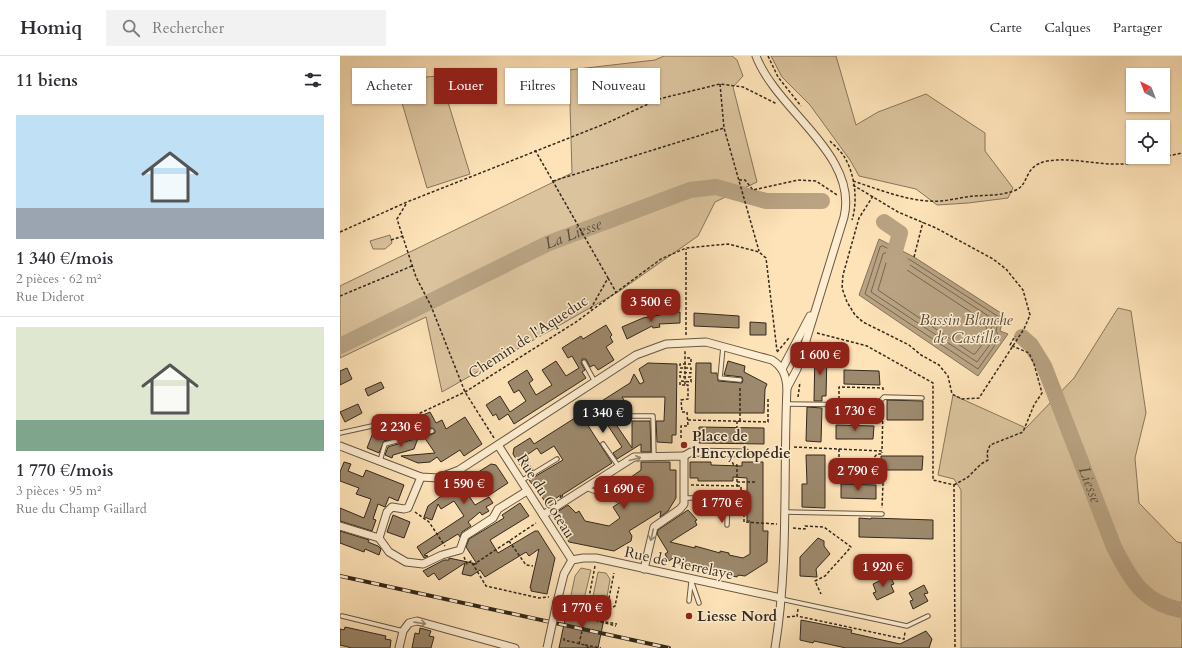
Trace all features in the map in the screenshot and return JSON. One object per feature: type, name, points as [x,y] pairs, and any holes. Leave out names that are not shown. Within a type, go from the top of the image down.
[{"type":"street","points":[[756,56],[768,81],[831,157],[841,173],[847,195],[844,216],[799,363],[787,388]]},
{"type":"street","points":[[782,369],[817,304]]},
{"type":"street","points":[[340,446],[422,478],[438,478],[459,470],[636,355],[666,344],[706,342],[772,360],[782,369],[785,375],[787,388],[781,598],[780,618],[775,648]]},
{"type":"street","name":"Rue du Coteau","points":[[498,445],[572,560]]},
{"type":"street","points":[[543,515],[634,457],[684,456],[691,452],[734,454],[746,453]]},
{"type":"street","points":[[644,569],[654,527],[680,509],[688,498],[684,456]]},
{"type":"street","points":[[379,538],[387,512],[392,507],[404,509],[408,508],[422,478]]},
{"type":"street","points":[[340,526],[379,538],[389,552],[406,562],[424,564],[460,550],[465,536],[493,518],[498,509],[527,491]]},
{"type":"street","name":"Rue de Pierrelaye","points":[[572,560],[596,558],[691,580],[781,598]]},
{"type":"street","points":[[547,648],[554,600],[564,574],[572,560]]},
{"type":"street","points":[[399,648],[403,631],[409,622],[417,621],[515,648]]},
{"type":"lane","points":[[724,347],[720,378],[740,380]]},
{"type":"lane","points":[[584,362],[595,382]]},
{"type":"lane","points":[[787,404],[877,405],[884,396],[922,398]]},
{"type":"lane","points":[[632,416],[653,416],[654,457]]},
{"type":"lane","points":[[340,433],[381,424]]},
{"type":"lane","points":[[379,461],[385,444],[432,431]]},
{"type":"lane","points":[[603,444],[619,467]]},
{"type":"lane","points":[[521,481],[557,459]]},
{"type":"lane","points":[[586,488],[617,500],[646,482]]},
{"type":"lane","points":[[688,498],[728,498],[727,525]]},
{"type":"lane","points":[[784,512],[882,514]]},
{"type":"lane","points":[[689,601],[691,580]]},
{"type":"lane","points":[[691,580],[699,603]]},
{"type":"lane","points":[[781,598],[907,626],[928,616]]},
{"type":"lane","points":[[342,616],[403,631]]},
{"type":"path","points":[[768,56],[778,77],[801,106]]},
{"type":"path","points":[[720,84],[724,128],[759,252],[766,258],[777,351]]},
{"type":"path","points":[[340,232],[407,202],[535,150],[607,123],[659,99],[720,84],[743,87],[782,106],[788,105],[796,100]]},
{"type":"path","points":[[552,181],[724,128]]},
{"type":"path","points":[[826,136],[845,158],[848,168]]},
{"type":"path","points":[[535,150],[616,292]]},
{"type":"path","points":[[1170,156],[1182,154]]},
{"type":"path","points":[[853,181],[913,199],[940,201],[972,196],[1003,194],[1018,190],[1025,181],[1028,171],[1035,165],[1046,162],[1058,160],[1120,164],[1126,163]]},
{"type":"path","points":[[739,180],[745,180],[754,190],[798,180],[816,181],[836,195],[847,195]]},
{"type":"path","points":[[853,185],[873,196],[898,212],[923,222],[993,259],[1006,269],[1023,290],[1030,315],[1024,329],[979,398],[962,399],[952,394],[948,376],[939,365],[921,355],[910,345],[863,322],[855,315],[842,288],[843,275],[859,218],[873,196]]},
{"type":"path","points":[[407,202],[397,219],[413,266],[465,392],[498,445]]},
{"type":"path","points":[[914,257],[923,222]]},
{"type":"path","points":[[391,240],[403,236]]},
{"type":"path","name":"Chemin de l'Aqueduc","points":[[381,424],[416,415],[465,392],[502,370],[589,312],[661,259],[686,248],[728,244],[759,252]]},
{"type":"path","points":[[686,248],[686,330]]},
{"type":"path","points":[[340,296],[413,266]]},
{"type":"path","points":[[589,312],[608,278]]},
{"type":"path","points":[[815,333],[867,346],[933,383],[933,480],[954,485],[968,477],[981,464],[988,460],[986,453],[990,445],[1023,432],[1034,405],[1040,398],[1042,393],[1034,364],[1029,353],[1012,346]]},
{"type":"path","points":[[772,360],[777,351],[790,336]]},
{"type":"path","points":[[1012,346],[1010,345],[1015,336]]},
{"type":"path","points":[[681,438],[681,426],[688,426],[687,412],[682,412],[681,400],[688,399],[688,385],[685,385],[680,385],[680,381],[685,381],[691,382],[691,377],[685,377],[680,377],[680,372],[685,373],[691,373],[691,368],[685,368],[680,368],[680,364],[685,364],[691,364],[691,358],[685,358],[685,364],[685,368],[685,373],[685,377],[685,381],[685,385]]},
{"type":"path","points":[[838,404],[839,387],[883,388],[882,454],[877,454],[872,460],[855,460],[855,475],[883,483],[882,514]]},
{"type":"path","points":[[740,421],[741,391]]},
{"type":"path","points":[[688,420],[768,422],[768,397]]},
{"type":"path","points":[[737,421],[733,464],[737,465],[737,486]]},
{"type":"path","points":[[786,447],[882,451]]},
{"type":"path","points":[[839,449],[839,468],[855,469]]},
{"type":"path","points":[[737,482],[757,482]]},
{"type":"path","points":[[688,498],[691,485],[741,486],[741,514],[744,514],[744,522],[768,524]]},
{"type":"path","points":[[954,485],[955,648]]},
{"type":"path","points":[[408,508],[429,522],[450,553]]},
{"type":"path","points":[[473,565],[536,523]]},
{"type":"path","points":[[783,528],[805,529],[805,526],[824,527],[851,547],[825,576],[815,581],[821,594]]},
{"type":"path","points":[[510,541],[526,565],[533,566]]},
{"type":"path","points":[[467,564],[471,561],[486,586],[554,600],[609,614],[610,609],[615,606],[619,587]]},
{"type":"path","points":[[578,648],[595,570]]},
{"type":"path","points":[[606,613],[614,573]]},
{"type":"path","points":[[797,616],[798,602]]},
{"type":"path","points":[[568,617],[568,615],[616,625]]},
{"type":"path","points":[[786,618],[797,616],[904,640],[907,626]]},
{"type":"path","points":[[564,638],[564,640],[601,648]]},
{"type":"path","points":[[586,645],[589,648]]},
{"type":"shaded area","points":[[664,56],[732,56],[737,60],[743,76],[733,87],[757,182],[715,202],[698,236],[618,292],[442,392],[426,317],[340,358],[340,286],[572,173],[570,70],[578,69],[578,104],[660,104],[660,68],[586,68],[655,60]]},
{"type":"shaded area","points":[[771,56],[836,56],[856,125],[878,112],[926,94],[985,133],[985,151],[1013,188],[1008,198],[937,205],[916,189],[859,176],[850,160],[810,105],[782,77]]},
{"type":"shaded area","points":[[434,76],[434,104],[449,104],[470,174],[427,188],[402,104],[426,104],[426,77]]},
{"type":"shaded area","points":[[390,235],[392,243],[385,249],[373,249],[370,241]]},
{"type":"shaded area","points":[[1118,308],[1131,311],[1146,413],[1135,458],[1139,503],[1177,542],[1182,543],[1182,648],[961,648],[961,490],[954,479],[938,475],[953,395],[1026,428],[1074,378]]},
{"type":"shaded area","points":[[581,568],[591,570],[583,603],[570,600],[575,576]]},
{"type":"shaded area","points":[[598,572],[606,573],[610,579],[605,609],[591,606]]},
{"type":"water","name":"Bassin Blanche de Castille","points":[[879,239],[914,257],[1004,315],[1000,331],[1008,334],[978,376],[859,295]]},
{"type":"building","points":[[665,312],[680,312],[680,323],[659,324],[660,327],[653,328],[652,326],[627,339],[622,327],[643,318],[665,314]]},
{"type":"building","points":[[694,313],[739,316],[739,328],[694,326]]},
{"type":"building","points":[[750,322],[766,323],[766,335],[750,335]]},
{"type":"building","points":[[606,325],[612,335],[610,337],[613,342],[606,347],[614,360],[598,370],[594,365],[590,367],[586,359],[582,359],[581,363],[585,370],[582,372],[586,378],[514,424],[508,414],[499,420],[496,414],[493,416],[486,405],[500,396],[510,412],[526,401],[519,390],[514,393],[508,382],[527,370],[533,380],[529,383],[536,395],[552,385],[542,370],[556,361],[566,376],[579,368],[572,356],[568,358],[562,348],[581,336],[583,339]]},
{"type":"building","points":[[815,352],[827,353],[826,396],[822,396],[822,401],[814,401]]},
{"type":"building","points":[[728,361],[745,366],[744,372],[767,384],[765,389],[764,413],[695,413],[696,363],[711,363],[711,373],[717,373],[718,381],[742,383],[742,377],[724,375]]},
{"type":"building","points":[[648,363],[677,364],[676,435],[672,435],[672,443],[657,442],[656,421],[664,421],[665,397],[622,397],[632,412],[615,423],[632,448],[632,421],[650,421],[651,452],[641,452],[641,444],[617,459],[613,453],[622,447],[601,415],[587,424],[612,463],[562,495],[563,496],[560,498],[561,495],[547,504],[529,480],[563,460],[554,446],[541,454],[537,448],[524,457],[533,470],[526,474],[513,454],[514,448],[530,438],[534,444],[630,383],[634,374],[640,384],[644,382],[639,369]]},
{"type":"building","points":[[347,368],[352,379],[340,385],[340,371]]},
{"type":"building","points":[[844,370],[879,371],[880,385],[844,384]]},
{"type":"building","points":[[381,382],[384,388],[368,396],[365,389]]},
{"type":"building","points":[[887,400],[923,401],[923,420],[887,420]]},
{"type":"building","points":[[358,404],[362,413],[345,422],[340,412]]},
{"type":"building","points":[[807,407],[822,408],[821,442],[806,441]]},
{"type":"building","points":[[430,412],[436,423],[442,420],[446,429],[465,417],[482,444],[464,456],[460,450],[441,462],[437,457],[430,462],[418,463],[401,456],[435,453],[424,437],[435,433],[435,430],[432,428],[384,441],[379,453],[367,448],[374,430],[414,419]]},
{"type":"building","points":[[836,425],[874,426],[873,439],[836,439]]},
{"type":"building","points":[[699,427],[764,428],[764,444],[699,443]]},
{"type":"building","points":[[418,438],[414,449],[393,455],[392,458],[385,455],[388,447]]},
{"type":"building","points":[[806,455],[825,455],[825,508],[802,507],[802,484],[807,484]]},
{"type":"building","points":[[881,456],[923,456],[922,470],[881,470]]},
{"type":"building","points":[[344,462],[351,464],[348,471],[363,477],[366,470],[404,485],[398,501],[389,497],[385,507],[378,504],[373,519],[376,520],[372,531],[340,521],[340,508],[364,518],[371,499],[356,494],[359,488],[340,481],[340,472]]},
{"type":"building","points":[[641,462],[670,462],[670,470],[676,470],[676,498],[668,511],[660,517],[661,511],[629,531],[632,536],[631,541],[614,551],[569,542],[553,516],[554,514],[568,505],[576,513],[579,511],[585,521],[609,526],[620,518],[613,507],[648,484],[647,480],[644,479],[631,487],[627,480],[641,470]]},
{"type":"building","points":[[690,462],[711,462],[711,465],[742,466],[742,462],[763,462],[763,531],[768,531],[767,562],[745,576],[738,575],[737,577],[700,566],[699,569],[681,566],[676,559],[674,560],[673,558],[669,561],[665,554],[668,552],[657,534],[658,530],[688,510],[697,520],[695,521],[697,525],[670,542],[695,548],[695,546],[720,553],[720,551],[729,553],[729,555],[743,558],[750,554],[750,521],[747,521],[747,478],[733,477],[733,481],[698,481],[698,478],[690,478]]},
{"type":"building","points":[[491,464],[496,465],[508,483],[488,496],[481,485],[467,493],[475,505],[489,497],[493,503],[486,507],[489,511],[482,515],[480,512],[468,522],[471,526],[462,532],[460,537],[458,534],[424,555],[428,556],[424,558],[417,547],[464,516],[454,501],[441,509],[438,504],[432,520],[424,517],[428,506],[448,491],[450,494],[463,486],[461,483]]},
{"type":"building","points":[[841,484],[876,485],[876,499],[841,498]]},
{"type":"building","points":[[520,503],[529,516],[490,540],[498,553],[535,531],[538,531],[555,558],[547,594],[531,591],[530,588],[539,549],[529,556],[526,552],[485,577],[480,570],[471,576],[462,574],[465,563],[439,580],[434,573],[428,577],[423,571],[444,560],[449,560],[449,558],[477,564],[466,547],[469,539],[504,518],[502,515]]},
{"type":"building","points":[[393,515],[410,522],[404,538],[387,532]]},
{"type":"building","points":[[859,518],[933,520],[933,539],[859,537]]},
{"type":"building","points":[[340,531],[369,540],[368,542],[378,546],[381,549],[379,555],[365,549],[364,552],[340,543]]},
{"type":"building","points":[[818,538],[824,541],[824,546],[830,554],[816,569],[817,577],[800,576],[800,557]]},
{"type":"building","points":[[890,576],[894,584],[891,585],[894,592],[877,600],[873,593],[876,592],[873,584]]},
{"type":"building","points":[[924,585],[928,593],[924,594],[928,601],[913,609],[910,601],[913,600],[909,593]]},
{"type":"building","points":[[568,605],[604,613],[598,648],[559,648]]},
{"type":"building","points":[[801,620],[852,630],[851,633],[900,644],[926,631],[932,639],[929,648],[846,648],[814,641],[813,643],[800,640]]},
{"type":"building","points":[[345,627],[386,636],[385,639],[391,640],[390,648],[352,648],[340,645],[340,629],[344,630]]},
{"type":"building","points":[[420,628],[431,631],[429,636],[434,637],[431,648],[412,648],[415,633],[419,634]]},
{"type":"waterway","name":"La Liesse","points":[[340,346],[549,243],[690,190],[716,187],[766,201],[822,201]]},
{"type":"waterway","name":"Liesse","points":[[884,222],[900,233],[893,258],[902,264]]},
{"type":"waterway","name":"Liesse","points":[[1022,337],[1031,345],[1044,366],[1114,547],[1126,570],[1148,596],[1169,607],[1182,610]]},
{"type":"railway","points":[[340,576],[669,648]]},
{"type":"place","name":"Place de l'Encyclopédie","points":[[684,445]]},
{"type":"place","name":"Liesse Nord","points":[[689,616]]}]
